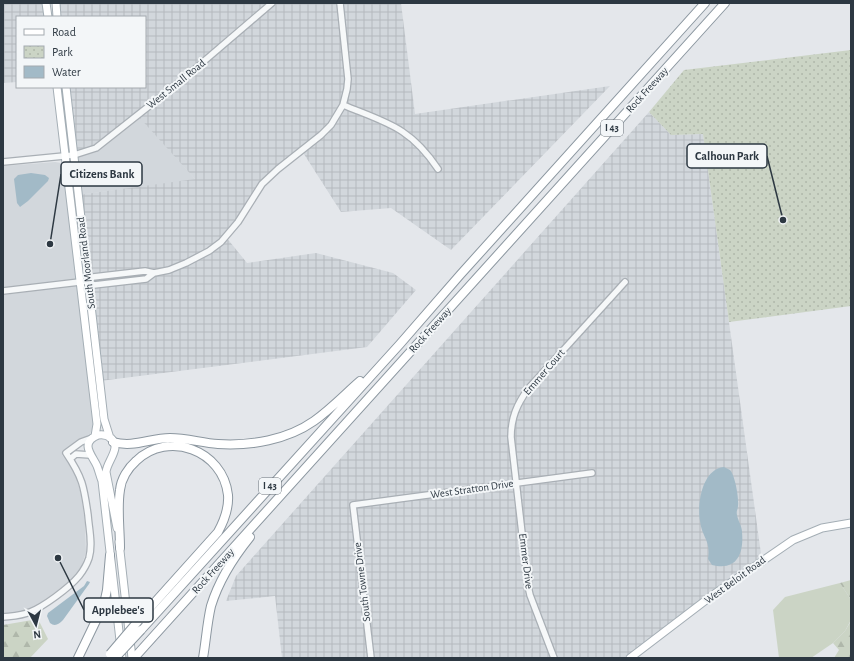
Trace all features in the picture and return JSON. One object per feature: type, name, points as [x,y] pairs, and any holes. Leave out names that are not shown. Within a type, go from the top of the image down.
[{"type":"highway","name":"Rock Freeway","points":[[110,656],[141,630],[400,344],[465,269],[705,3]]},
{"type":"highway","name":"Rock Freeway","points":[[133,658],[143,649],[726,3]]},
{"type":"highway","points":[[112,440],[127,445],[168,438],[181,438],[217,444],[234,445],[275,439],[292,433],[314,421],[333,406],[400,344]]},
{"type":"highway","points":[[110,656],[139,620],[218,532],[224,522],[228,495],[225,482],[219,470],[203,454],[192,448],[179,445],[153,449],[140,456],[131,465],[124,476],[120,489],[120,548]]},
{"type":"highway","points":[[203,658],[211,608],[226,570],[285,490]]},
{"type":"highway","points":[[78,658],[104,604],[107,590],[110,554]]},
{"type":"main road","points":[[46,3],[48,16]]},
{"type":"main road","points":[[56,3],[57,16]]},
{"type":"main road","name":"South Moorland Road","points":[[57,88],[97,424],[94,437]]},
{"type":"main road","name":"South Moorland Road","points":[[66,88],[104,419],[112,440]]},
{"type":"main road","points":[[122,658],[102,482],[97,466],[88,447],[94,437],[101,435],[112,440],[115,450],[106,467],[106,477],[120,548],[133,658]]},
{"type":"main road","points":[[91,456],[100,462],[108,460],[111,457]]},
{"type":"main road","name":"West Beloit Road","points":[[630,658],[710,597],[793,540],[822,528],[851,523]]},
{"type":"street","name":"West Small Road","points":[[3,162],[74,155],[98,146],[182,80],[272,3]]},
{"type":"street","points":[[3,291],[88,281],[93,277],[144,271],[154,273],[169,270],[209,251],[221,242],[235,226],[262,184],[328,128],[337,117],[343,105],[347,89],[348,70],[340,3]]},
{"type":"street","points":[[343,105],[401,129],[418,143],[438,169]]},
{"type":"street","name":"Emmer Court","points":[[516,483],[511,430],[514,414],[520,401],[528,389],[625,282]]},
{"type":"street","points":[[3,617],[27,613],[40,607],[73,583],[86,565],[90,546],[85,492],[80,476],[66,453],[81,442],[94,437]]},
{"type":"street","points":[[70,459],[76,454],[91,456]]},
{"type":"street","name":"West Stratton Drive","points":[[353,505],[592,473]]},
{"type":"street","name":"Emmer Drive","points":[[516,483],[528,586],[554,658]]},
{"type":"street","name":"South Towne Drive","points":[[353,505],[371,658]]},
{"type":"shaded area","points":[[3,3],[46,3],[48,16],[16,16],[16,82],[3,83]]},
{"type":"shaded area","points":[[56,3],[401,3],[415,114],[610,86],[451,250],[391,208],[341,212],[302,151],[270,176],[226,237],[247,263],[316,253],[393,273],[416,290],[367,347],[100,381],[78,195],[195,179],[138,116],[96,148],[74,155],[66,88],[146,88],[146,16],[57,16]]},
{"type":"shaded area","points":[[649,112],[671,135],[703,134],[762,561],[630,658],[282,658],[275,596],[226,601],[236,576]]},
{"type":"shaded area","points":[[138,115],[196,180],[78,195],[74,155]]},
{"type":"shaded area","points":[[55,162],[61,163],[64,168],[94,421],[90,434],[72,444],[62,455],[76,476],[81,494],[85,523],[86,552],[82,565],[69,582],[32,609],[3,614],[3,295],[25,292],[24,286],[3,289],[3,166]]},
{"type":"green space","points":[[851,50],[851,306],[729,322],[703,134],[671,135],[649,112],[684,70]]},
{"type":"green space","points":[[851,580],[851,600],[840,583]]},
{"type":"green space","points":[[840,583],[851,600],[851,620],[845,631],[833,643],[811,658],[779,658],[773,610],[785,597]]},
{"type":"green space","points":[[38,619],[48,639],[30,658],[3,658],[3,625]]},
{"type":"green space","points":[[851,621],[851,658],[834,658],[839,650],[833,643],[845,631]]},
{"type":"water","points":[[31,173],[45,175],[49,178],[48,181],[28,201],[20,207],[17,203],[14,179],[18,175]]},
{"type":"water","points":[[724,467],[730,470],[735,481],[738,502],[737,514],[742,530],[742,547],[740,554],[733,563],[721,566],[712,565],[708,559],[708,547],[701,527],[699,506],[700,497],[706,480],[717,469]]},
{"type":"water","points":[[87,581],[90,582],[89,584],[63,620],[54,625],[50,623],[47,616],[48,613],[84,586]]},
{"type":"place","name":"Calhoun Park","points":[[783,220]]},
{"type":"place","name":"Citizens Bank","points":[[50,244]]},
{"type":"place","name":"Applebee's","points":[[58,558]]}]
